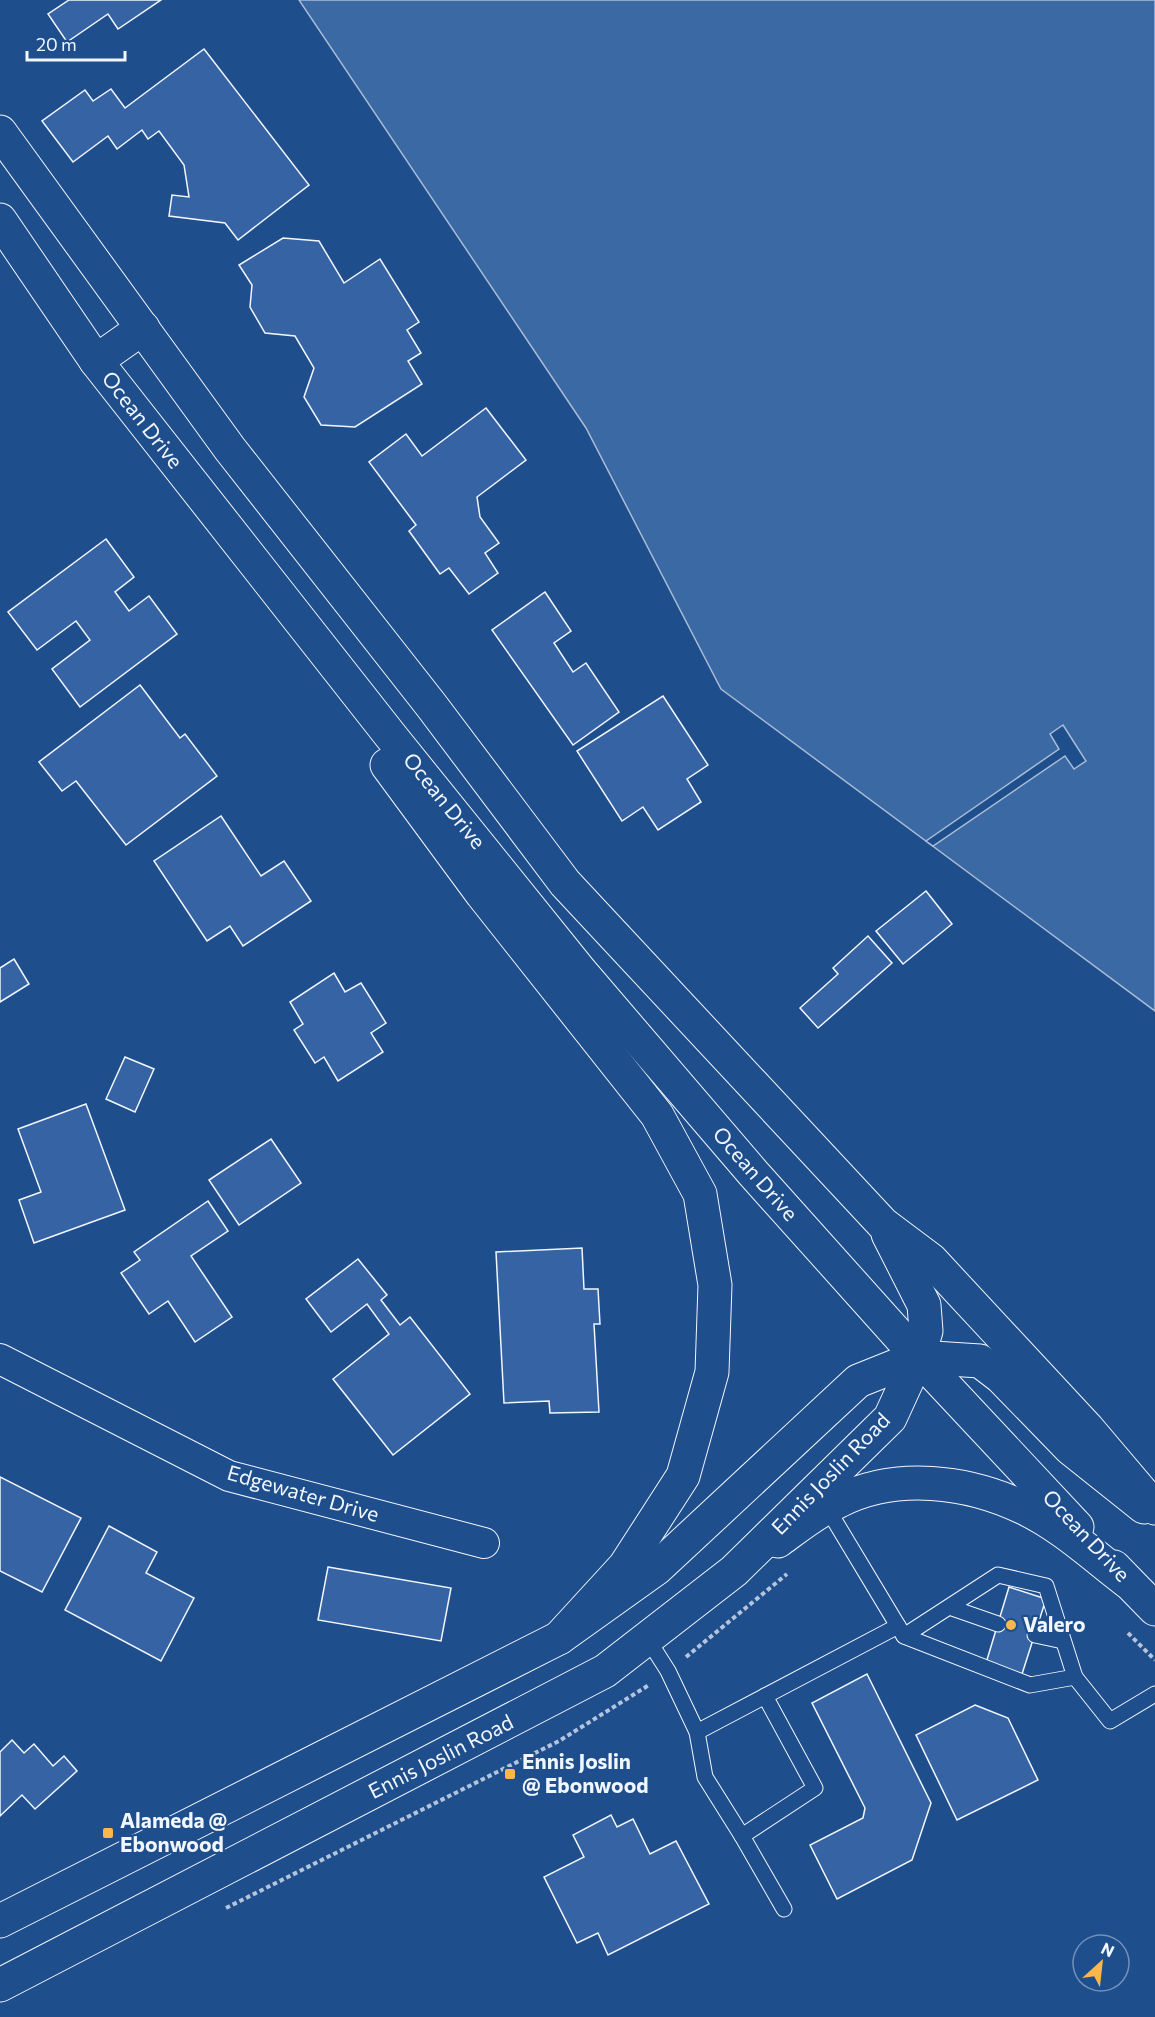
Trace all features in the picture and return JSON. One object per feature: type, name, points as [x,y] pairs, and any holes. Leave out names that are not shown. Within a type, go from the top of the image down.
[{"type":"main road","points":[[4,146],[143,328],[230,448],[565,883],[883,1224],[931,1260],[1088,1429],[1155,1509]]},
{"type":"main road","name":"Ocean Drive","points":[[0,220],[96,361],[390,735],[588,981],[754,1174],[918,1357],[1155,1610]]},
{"type":"main road","points":[[96,361],[143,328]]},
{"type":"main road","points":[[189,480],[230,448]]},
{"type":"main road","points":[[261,570],[291,633],[482,894],[657,1115],[700,1194],[715,1286],[712,1372],[682,1476],[625,1566],[559,1638]]},
{"type":"main road","points":[[390,735],[430,705]]},
{"type":"main road","points":[[883,1224],[924,1305],[926,1331],[918,1357]]},
{"type":"main road","points":[[0,1921],[559,1638],[657,1568],[858,1381],[918,1357],[980,1361],[1001,1377],[1070,1448],[1155,1515]]},
{"type":"main road","name":"Ennis Joslin Road","points":[[0,1985],[605,1671],[734,1571],[890,1418],[918,1357]]},
{"type":"main road","points":[[734,1571],[838,1501],[879,1486],[913,1483],[982,1491],[1025,1508],[1066,1534],[1128,1582]]},
{"type":"street","name":"Edgewater Drive","points":[[0,1359],[229,1476],[484,1543]]},
{"type":"lane","points":[[826,1508],[901,1631],[1030,1684],[1075,1677]]},
{"type":"lane","points":[[697,1731],[765,1696],[952,1608],[998,1575],[1047,1586],[1075,1677],[1110,1721],[1155,1694]]},
{"type":"lane","points":[[952,1608],[998,1624]]},
{"type":"lane","points":[[1035,1635],[1063,1641]]},
{"type":"lane","points":[[647,1638],[668,1671],[697,1731],[705,1777],[784,1909]]},
{"type":"lane","points":[[742,1836],[815,1788],[765,1696]]},
{"type":"path","points":[[216,1913],[560,1741],[627,1701],[710,1640],[794,1568]]},
{"type":"path","points":[[1123,1628],[1155,1660]]},
{"type":"water","points":[[299,0],[1155,0],[1155,1011],[721,689],[586,428]]},
{"type":"pier","points":[[1063,725],[1086,761],[1074,769],[1065,756],[933,846],[926,841],[1059,749],[1050,734]]},
{"type":"building","points":[[69,0],[161,0],[118,29],[108,14],[67,42],[48,14]]},
{"type":"building","points":[[204,49],[309,185],[238,240],[225,223],[169,216],[172,195],[189,197],[184,165],[159,131],[148,139],[142,130],[117,149],[108,136],[73,162],[42,121],[85,90],[93,101],[111,89],[125,108]]},
{"type":"building","points":[[283,238],[319,241],[344,283],[380,259],[419,322],[407,330],[421,353],[408,361],[422,384],[355,427],[321,425],[304,397],[314,368],[295,336],[265,333],[250,307],[252,285],[239,265]]},
{"type":"building","points":[[486,408],[526,460],[477,497],[480,517],[499,543],[485,553],[498,573],[469,594],[449,568],[440,574],[409,531],[416,525],[369,462],[406,434],[422,456]]},
{"type":"building","points":[[106,539],[134,577],[115,592],[129,611],[149,596],[177,634],[80,707],[52,669],[90,640],[76,621],[37,650],[8,612]]},
{"type":"building","points":[[545,592],[571,631],[554,643],[573,672],[586,663],[619,712],[573,745],[492,630]]},
{"type":"building","points":[[140,685],[180,738],[185,734],[217,776],[126,845],[76,781],[62,791],[39,762]]},
{"type":"building","points":[[663,696],[708,765],[687,779],[701,802],[658,830],[643,807],[622,821],[577,751]]},
{"type":"building","points":[[221,816],[261,876],[284,861],[311,901],[243,946],[230,926],[207,941],[154,861]]},
{"type":"building","points":[[926,891],[952,924],[903,964],[876,931]]},
{"type":"building","points":[[868,936],[892,963],[818,1028],[800,1008],[838,974],[833,968]]},
{"type":"building","points":[[14,959],[29,984],[0,1002],[0,968]]},
{"type":"building","points":[[334,973],[345,992],[361,983],[386,1023],[371,1033],[383,1052],[338,1081],[324,1057],[315,1063],[294,1030],[303,1024],[290,1002]]},
{"type":"building","points":[[125,1057],[154,1069],[135,1112],[106,1099]]},
{"type":"building","points":[[86,1104],[125,1210],[34,1243],[19,1200],[41,1192],[18,1129]]},
{"type":"building","points":[[271,1139],[301,1183],[239,1225],[209,1180]]},
{"type":"building","points":[[208,1201],[228,1231],[191,1256],[232,1317],[195,1342],[168,1301],[149,1314],[121,1273],[140,1260],[134,1252]]},
{"type":"building","points":[[582,1248],[584,1289],[598,1289],[600,1324],[594,1324],[599,1412],[550,1413],[549,1401],[504,1403],[496,1252]]},
{"type":"building","points":[[358,1259],[387,1295],[381,1300],[400,1325],[410,1317],[470,1394],[393,1455],[333,1379],[389,1334],[367,1304],[331,1332],[306,1299]]},
{"type":"building","points":[[0,1477],[81,1518],[42,1592],[0,1571]]},
{"type":"building","points":[[109,1526],[157,1552],[146,1573],[194,1598],[161,1661],[65,1610]]},
{"type":"building","points":[[328,1567],[451,1588],[441,1641],[318,1620]]},
{"type":"building","points":[[1009,1587],[1046,1599],[1022,1674],[986,1663]]},
{"type":"building","points":[[867,1674],[931,1803],[912,1860],[837,1899],[810,1845],[863,1818],[865,1808],[812,1703]]},
{"type":"building","points":[[975,1705],[1008,1718],[1038,1780],[957,1820],[916,1735]]},
{"type":"building","points":[[12,1740],[24,1753],[34,1744],[53,1766],[64,1756],[77,1771],[35,1809],[22,1795],[0,1816],[0,1752]]},
{"type":"building","points":[[611,1815],[617,1827],[633,1819],[650,1854],[676,1841],[709,1904],[608,1955],[598,1933],[577,1943],[544,1877],[584,1857],[573,1835]]},
{"type":"place","name":"Valero","points":[[1011,1625]]},
{"type":"place","name":"Ennis Joslin @ Ebonwood","points":[[510,1774]]},
{"type":"place","name":"Alameda @ Ebonwood","points":[[108,1833]]}]
